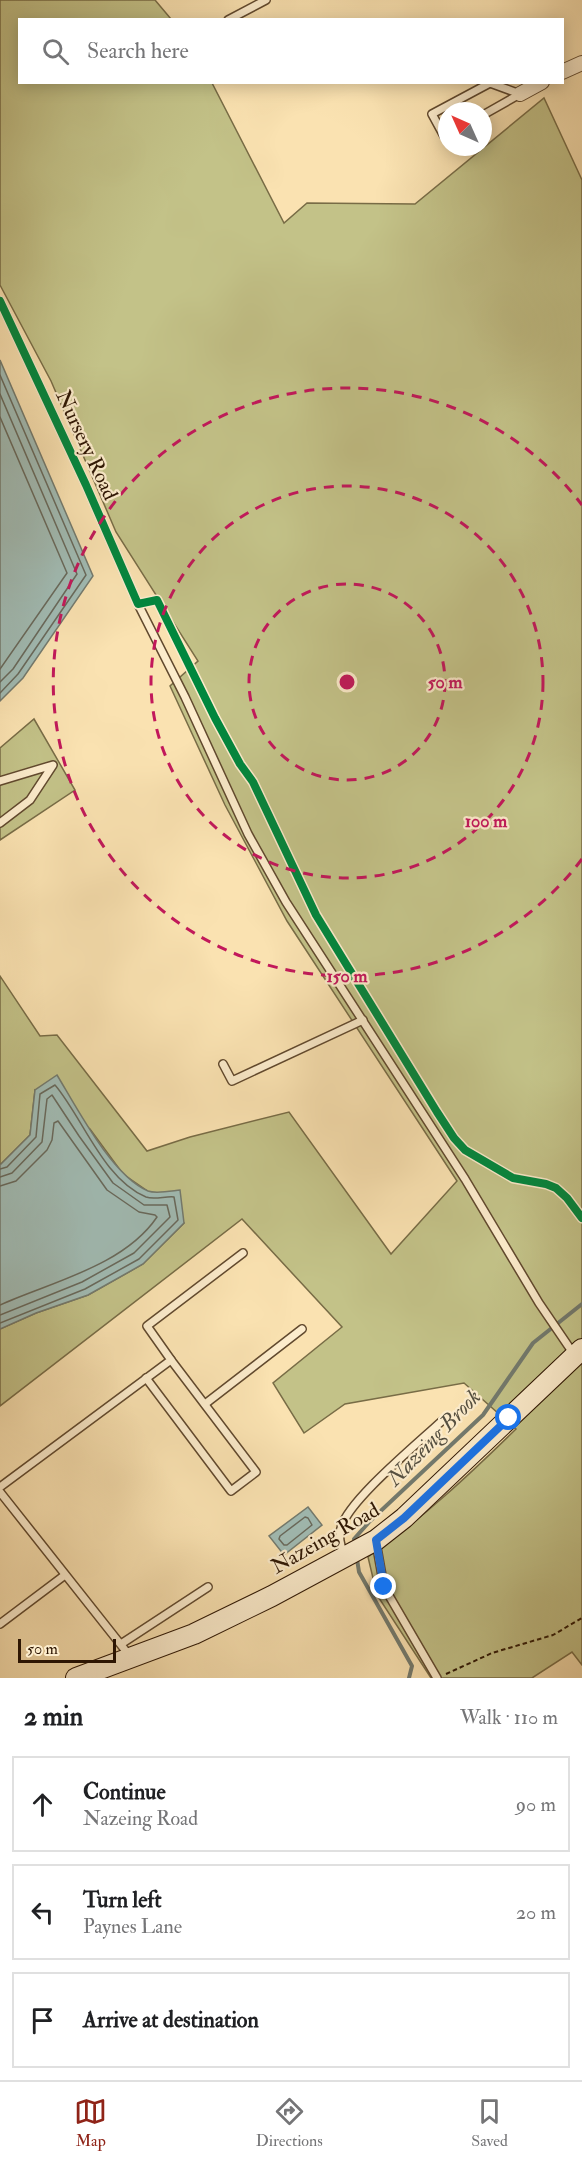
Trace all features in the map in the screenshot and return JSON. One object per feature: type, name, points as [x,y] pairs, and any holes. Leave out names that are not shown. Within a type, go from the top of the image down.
[{"type":"main road","name":"Nazeing Road","points":[[82,1677],[126,1651],[194,1634],[272,1596],[376,1540],[404,1518],[579,1352]]},
{"type":"street","points":[[564,71],[582,63]]},
{"type":"street","points":[[520,93],[538,84]]},
{"type":"lane","points":[[232,18],[266,0]]},
{"type":"lane","points":[[454,102],[488,84]]},
{"type":"lane","points":[[493,84],[520,93]]},
{"type":"lane","points":[[492,110],[520,93]]},
{"type":"lane","points":[[438,111],[432,114],[438,124]]},
{"type":"lane","name":"Nursery Road","points":[[0,301],[86,485],[138,604],[248,834],[286,902],[465,1179],[558,1333],[579,1352]]},
{"type":"lane","points":[[0,781],[53,765],[30,800],[0,823]]},
{"type":"lane","points":[[223,1064],[232,1081],[363,1020]]},
{"type":"lane","points":[[146,1378],[231,1491],[256,1472],[147,1326],[243,1253]]},
{"type":"lane","points":[[205,1404],[302,1329]]},
{"type":"lane","points":[[0,1487],[171,1360]]},
{"type":"lane","points":[[346,1557],[341,1547],[340,1536],[345,1518],[363,1495],[445,1419]]},
{"type":"lane","points":[[0,1492],[126,1651],[208,1587]]},
{"type":"lane","points":[[376,1540],[384,1587],[438,1678]]},
{"type":"lane","points":[[0,1624],[65,1575]]},
{"type":"path","points":[[438,1678],[492,1653],[553,1635],[582,1618]]},
{"type":"shaded area","points":[[0,0],[155,0],[170,18],[18,18],[18,84],[213,84],[284,223],[307,203],[415,204],[473,156],[492,156],[492,141],[544,98],[582,180],[582,1665],[572,1652],[532,1678],[431,1678],[377,1595],[368,1557],[445,1496],[516,1429],[464,1383],[345,1404],[304,1433],[273,1383],[342,1327],[242,1219],[0,1406],[0,1329],[36,1313],[88,1295],[143,1264],[184,1223],[149,1192],[123,1174],[90,1129],[35,1090],[30,1135],[0,1165],[0,976],[40,1036],[57,1035],[147,1151],[190,1137],[289,1112],[391,1254],[457,1181],[287,921],[225,805],[170,686],[198,661],[116,532],[51,381],[0,285]]},
{"type":"shaded area","points":[[34,719],[75,790],[0,840],[0,748]]},
{"type":"water","points":[[0,360],[93,576],[23,678],[0,701]]},
{"type":"water","points":[[57,1075],[96,1140],[121,1171],[135,1183],[151,1192],[180,1190],[184,1223],[143,1264],[88,1295],[36,1313],[0,1329],[0,1165],[30,1135],[35,1090]]},
{"type":"water","points":[[308,1507],[322,1525],[284,1555],[269,1536]]},
{"type":"waterway","name":"Nazeing Brook","points":[[354,1539],[370,1521],[483,1415],[533,1343],[582,1304]]},
{"type":"waterway","name":"Nazeing Brook","points":[[357,1559],[359,1572],[412,1666],[409,1678]]},
{"type":"cycle path","points":[[0,301],[86,485],[138,604],[157,600],[215,718],[240,764],[253,782],[316,915],[437,1112],[465,1150],[513,1178],[556,1188],[582,1218]]},
{"type":"route","points":[[384,1587],[376,1540],[404,1518],[509,1418]]}]
